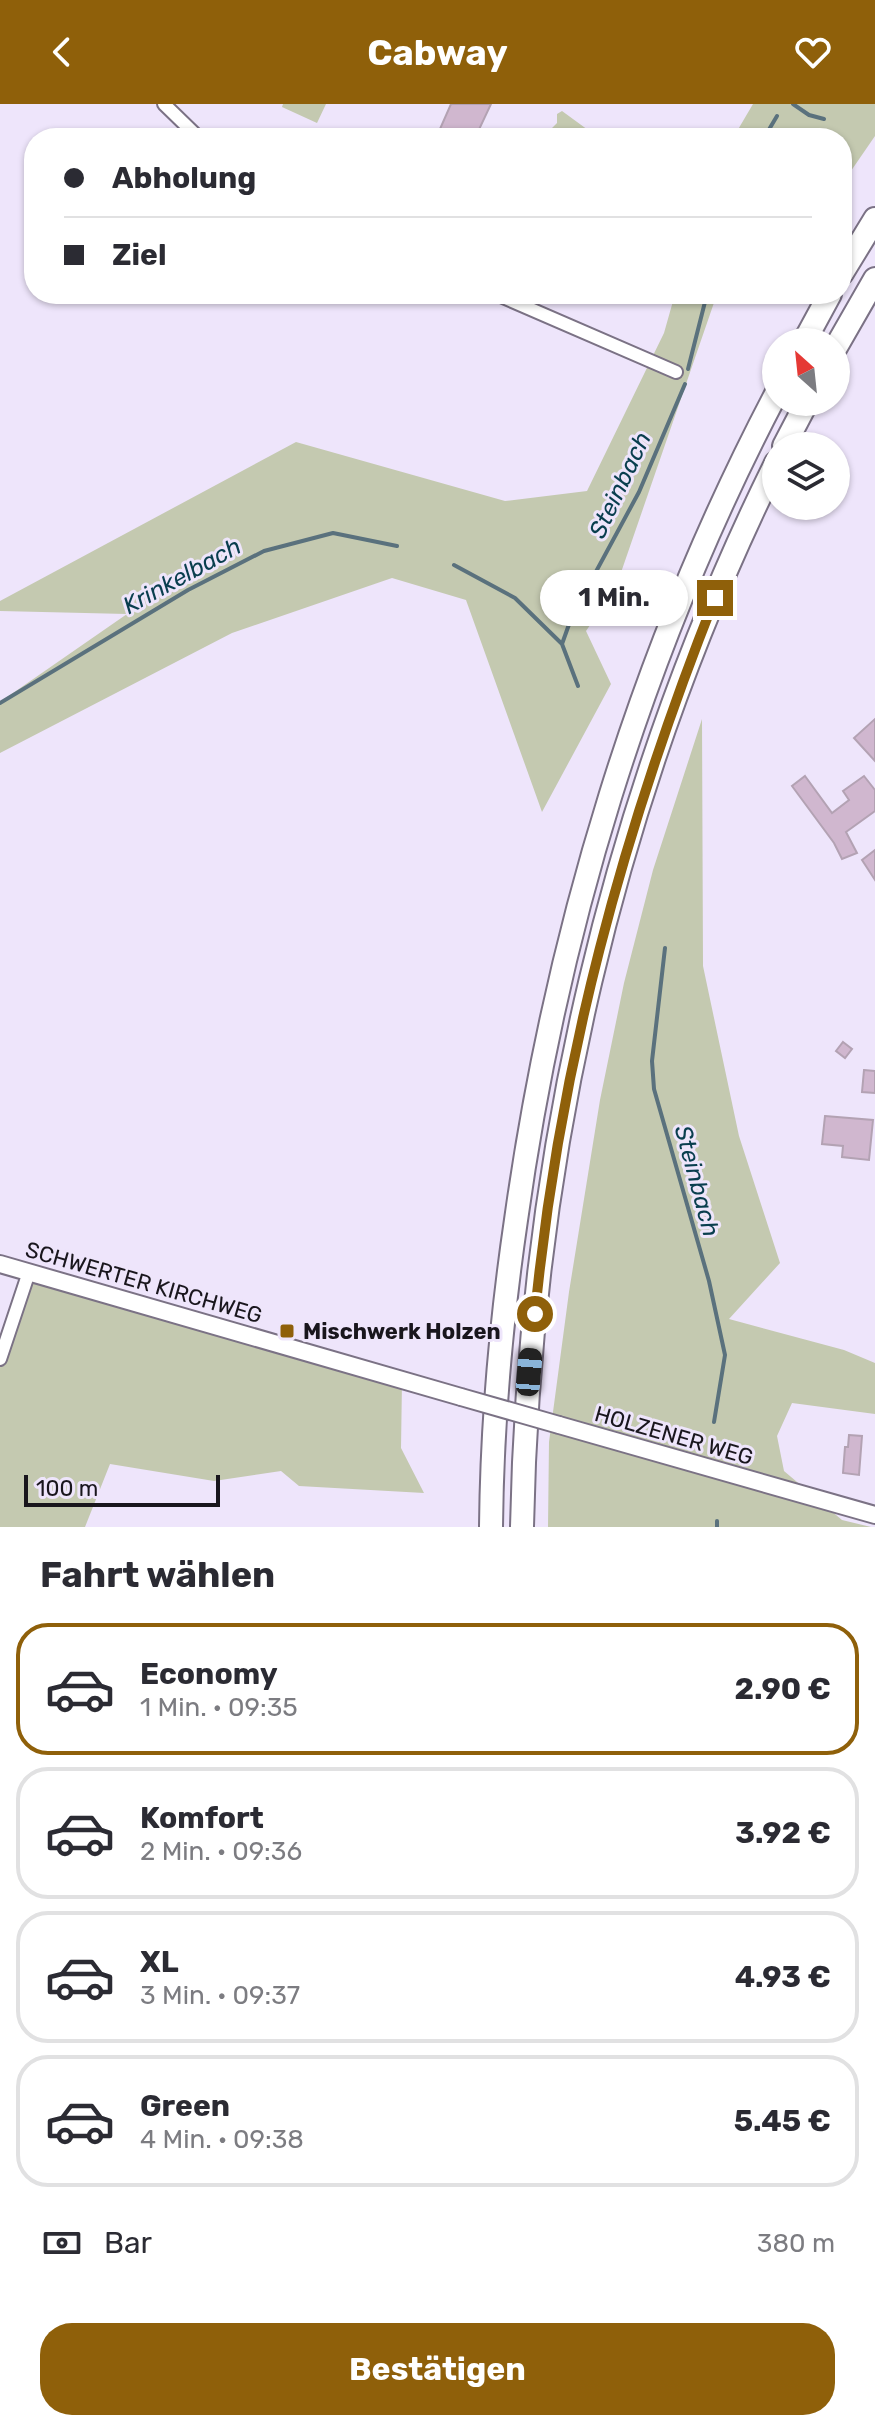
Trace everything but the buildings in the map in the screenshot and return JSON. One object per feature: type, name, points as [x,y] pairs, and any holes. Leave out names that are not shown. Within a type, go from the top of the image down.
[{"type":"highway","points":[[852,257],[875,219]]},
{"type":"highway","points":[[847,328],[875,279]]},
{"type":"highway","points":[[812,328],[825,304]]},
{"type":"highway","points":[[491,1527],[498,1371],[511,1256],[526,1145],[562,969],[614,783],[667,633],[736,474],[765,416]]},
{"type":"highway","points":[[522,1527],[527,1401],[541,1256],[556,1147],[592,974],[617,879],[660,742],[715,598],[762,494]]},
{"type":"main road","name":"SCHWERTER KIRCHWEG","points":[[0,1264],[461,1397]]},
{"type":"main road","name":"HOLZENER WEG","points":[[461,1397],[875,1515]]},
{"type":"street","points":[[164,104],[189,128]]},
{"type":"street","points":[[519,304],[676,372]]},
{"type":"street","points":[[0,1359],[29,1272]]},
{"type":"green space","points":[[283,104],[326,104],[317,123],[282,107]]},
{"type":"green space","points":[[753,104],[875,104],[875,136],[852,169],[852,128],[739,128]]},
{"type":"green space","points":[[562,111],[585,128],[552,128],[557,123],[557,114]]},
{"type":"green space","points":[[672,304],[714,304],[616,587],[586,631],[611,684],[542,812],[466,600],[392,578],[232,633],[0,753],[0,702],[127,614],[0,611],[0,601],[296,442],[505,501],[587,491],[664,333]]},
{"type":"green space","points":[[702,719],[703,966],[739,1136],[780,1263],[729,1319],[844,1350],[875,1363],[875,1414],[792,1403],[777,1436],[784,1471],[842,1520],[871,1527],[548,1527],[549,1442],[600,1100],[624,983],[653,870]]},
{"type":"green space","points":[[29,1272],[402,1381],[401,1448],[424,1493],[299,1486],[281,1471],[214,1481],[110,1464],[85,1527],[0,1527],[0,1359]]},
{"type":"waterway","points":[[793,104],[809,115],[824,119]]},
{"type":"waterway","name":"Steinbach","points":[[770,128],[777,116]]},
{"type":"waterway","name":"Steinbach","points":[[688,369],[704,304]]},
{"type":"waterway","name":"Steinbach","points":[[578,686],[562,644],[572,616],[639,492],[685,384]]},
{"type":"waterway","name":"Krinkelbach","points":[[0,703],[188,590],[264,551],[333,533],[397,546]]},
{"type":"waterway","name":"Krinkelbach","points":[[454,565],[515,598],[561,643]]},
{"type":"waterway","name":"Steinbach","points":[[665,948],[652,1061],[654,1089],[709,1281],[725,1355],[714,1422]]},
{"type":"waterway","name":"Steinbach","points":[[717,1521],[717,1527]]},
{"type":"place","name":"Mischwerk Holzen","points":[[287,1331]]},
{"type":"route","points":[[535,1314],[556,1147],[592,974],[617,879],[660,742],[715,598]]}]
